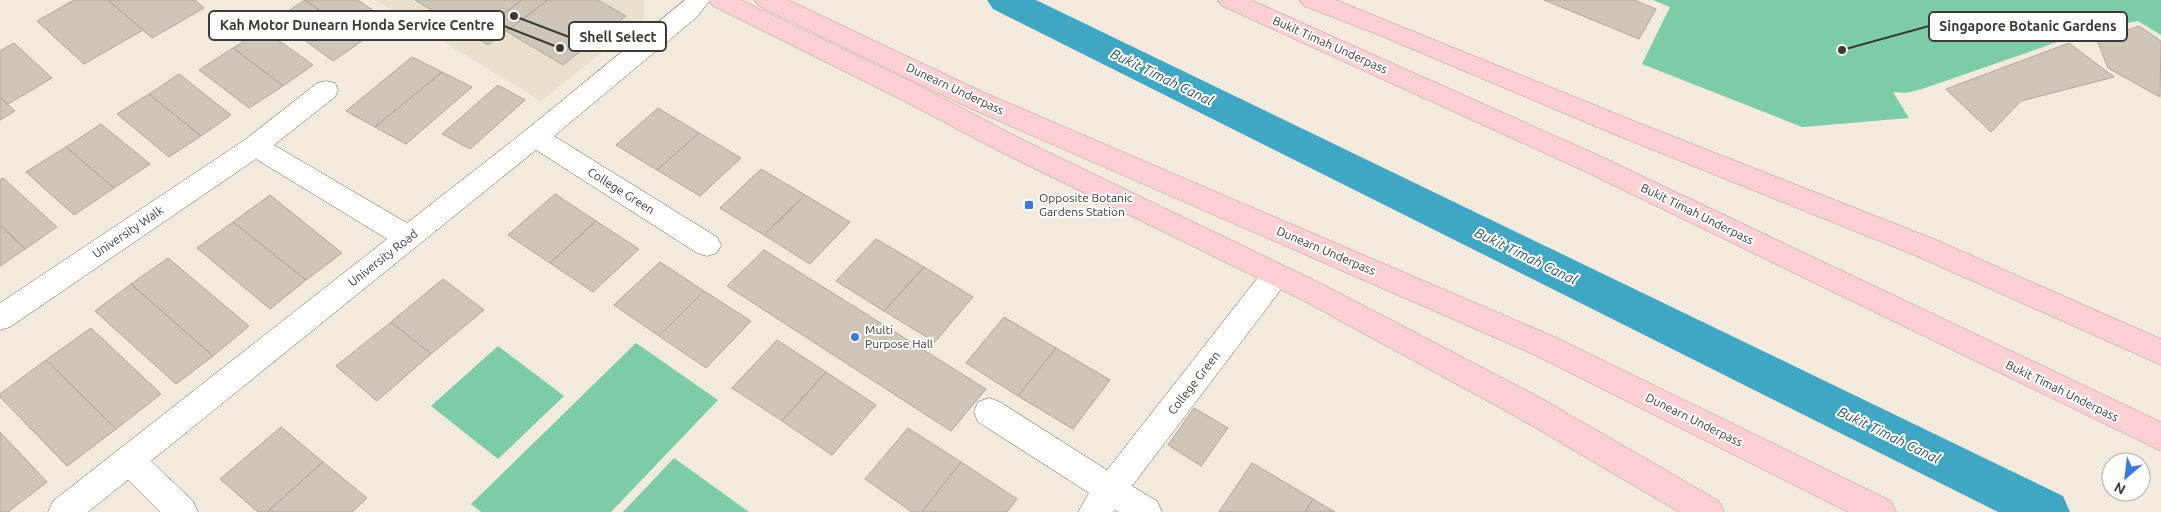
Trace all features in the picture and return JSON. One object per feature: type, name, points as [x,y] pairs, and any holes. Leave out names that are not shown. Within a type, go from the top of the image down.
[{"type":"highway","points":[[722,0],[909,92],[1008,144],[1312,292],[1528,407],[1708,512]]},
{"type":"highway","name":"Dunearn Underpass","points":[[767,0],[976,100],[1545,346],[1880,512]]},
{"type":"highway","name":"Bukit Timah Underpass","points":[[1230,0],[1593,164],[2161,438]]},
{"type":"highway","points":[[1312,0],[1924,248],[2161,352]]},
{"type":"street","name":"University Road","points":[[64,512],[536,137],[698,0]]},
{"type":"street","name":"University Walk","points":[[0,318],[255,146],[326,90]]},
{"type":"street","name":"College Green","points":[[536,137],[707,246]]},
{"type":"street","points":[[255,146],[409,238]]},
{"type":"street","name":"College Green","points":[[1103,501],[1276,275]]},
{"type":"street","points":[[989,412],[1103,501],[1146,512]]},
{"type":"street","points":[[128,460],[182,512]]},
{"type":"shaded area","points":[[375,0],[644,0],[643,20],[541,101]]},
{"type":"green space","points":[[1653,0],[2161,0],[2161,35],[2138,21],[2095,29],[1922,89],[1906,93],[1893,92],[1909,118],[1802,127],[1642,64],[1670,7]]},
{"type":"green space","points":[[636,343],[718,400],[611,512],[481,512],[471,504]]},
{"type":"green space","points":[[498,346],[564,396],[498,459],[431,406]]},
{"type":"green space","points":[[674,458],[749,512],[623,512]]},
{"type":"building","points":[[74,0],[108,0],[143,30],[84,64],[37,21]]},
{"type":"building","points":[[108,0],[195,0],[204,8],[152,38]]},
{"type":"building","points":[[305,0],[358,0],[390,22],[362,41]]},
{"type":"building","points":[[305,0],[362,41],[333,61],[276,19]]},
{"type":"building","points":[[415,0],[522,0],[474,36]]},
{"type":"building","points":[[522,0],[548,0],[488,45],[474,36]]},
{"type":"building","points":[[548,0],[598,0],[626,16],[563,65],[506,31]]},
{"type":"building","points":[[1544,0],[1634,0],[1656,9],[1639,39]]},
{"type":"building","points":[[2139,26],[2161,41],[2160,97],[2108,68],[2097,40]]},
{"type":"building","points":[[263,29],[313,65],[283,86],[233,48]]},
{"type":"building","points":[[14,43],[52,78],[8,104],[0,97],[0,51]]},
{"type":"building","points":[[2069,43],[2114,77],[2021,101],[1991,132],[1946,89]]},
{"type":"building","points":[[233,48],[283,86],[249,108],[199,70]]},
{"type":"building","points":[[412,57],[442,72],[375,127],[346,111]]},
{"type":"building","points":[[442,72],[472,87],[406,144],[375,127]]},
{"type":"building","points":[[179,74],[231,115],[201,136],[149,94]]},
{"type":"building","points":[[498,85],[525,100],[470,149],[442,134]]},
{"type":"building","points":[[149,94],[201,136],[169,157],[117,114]]},
{"type":"building","points":[[0,97],[15,111],[0,120]]},
{"type":"building","points":[[658,108],[699,133],[657,170],[616,145]]},
{"type":"building","points":[[101,124],[150,164],[114,188],[66,147]]},
{"type":"building","points":[[699,133],[741,158],[700,196],[657,170]]},
{"type":"building","points":[[66,147],[114,188],[74,215],[26,172]]},
{"type":"building","points":[[761,169],[805,195],[764,235],[720,208]]},
{"type":"building","points":[[3,178],[57,227],[25,249],[0,225],[0,180]]},
{"type":"building","points":[[555,194],[596,221],[550,263],[508,235]]},
{"type":"building","points":[[270,195],[342,253],[306,280],[233,222]]},
{"type":"building","points":[[805,195],[850,222],[810,264],[764,235]]},
{"type":"building","points":[[596,221],[639,249],[593,292],[550,263]]},
{"type":"building","points":[[233,222],[306,280],[270,309],[197,248]]},
{"type":"building","points":[[0,225],[25,249],[0,266]]},
{"type":"building","points":[[876,239],[924,267],[884,311],[836,281]]},
{"type":"building","name":"Multi Purpose Hall","points":[[764,250],[986,389],[951,431],[727,286]]},
{"type":"building","points":[[168,258],[249,326],[213,356],[131,284]]},
{"type":"building","points":[[660,262],[704,291],[659,336],[614,305]]},
{"type":"building","points":[[924,267],[973,297],[935,342],[884,311]]},
{"type":"building","points":[[443,279],[484,310],[431,354],[391,322]]},
{"type":"building","points":[[131,284],[213,356],[176,384],[95,311]]},
{"type":"building","points":[[704,291],[751,321],[706,368],[659,336]]},
{"type":"building","points":[[1004,317],[1056,348],[1018,396],[966,363]]},
{"type":"building","points":[[391,322],[431,354],[377,401],[336,366]]},
{"type":"building","points":[[91,328],[161,394],[116,429],[46,360]]},
{"type":"building","points":[[777,340],[826,372],[782,421],[732,388]]},
{"type":"building","points":[[1056,348],[1110,380],[1073,429],[1018,396]]},
{"type":"building","points":[[46,360],[116,429],[67,466],[0,397],[0,394]]},
{"type":"building","points":[[826,372],[876,405],[832,455],[782,421]]},
{"type":"building","points":[[1194,408],[1228,428],[1201,466],[1168,445]]},
{"type":"building","points":[[281,427],[323,462],[267,512],[258,512],[220,479]]},
{"type":"building","points":[[908,428],[961,462],[922,512],[912,512],[865,479]]},
{"type":"building","points":[[0,432],[47,482],[8,512],[0,512]]},
{"type":"building","points":[[323,462],[367,498],[352,512],[267,512]]},
{"type":"building","points":[[961,462],[1017,499],[1007,512],[922,512]]},
{"type":"building","points":[[1252,463],[1313,499],[1305,512],[1219,512]]},
{"type":"building","points":[[1313,499],[1335,512],[1305,512]]},
{"type":"waterway","name":"Bukit Timah Canal","points":[[1005,0],[2046,512]]},
{"type":"place","name":"Shell Select","points":[[514,16]]},
{"type":"place","name":"Kah Motor Dunearn Honda Service Centre","points":[[560,48]]},
{"type":"place","name":"Singapore Botanic Gardens","points":[[1842,50]]},
{"type":"place","name":"Opposite Botanic Gardens Station","points":[[1029,205]]},
{"type":"place","name":"Multi Purpose Hall","points":[[855,337]]}]
